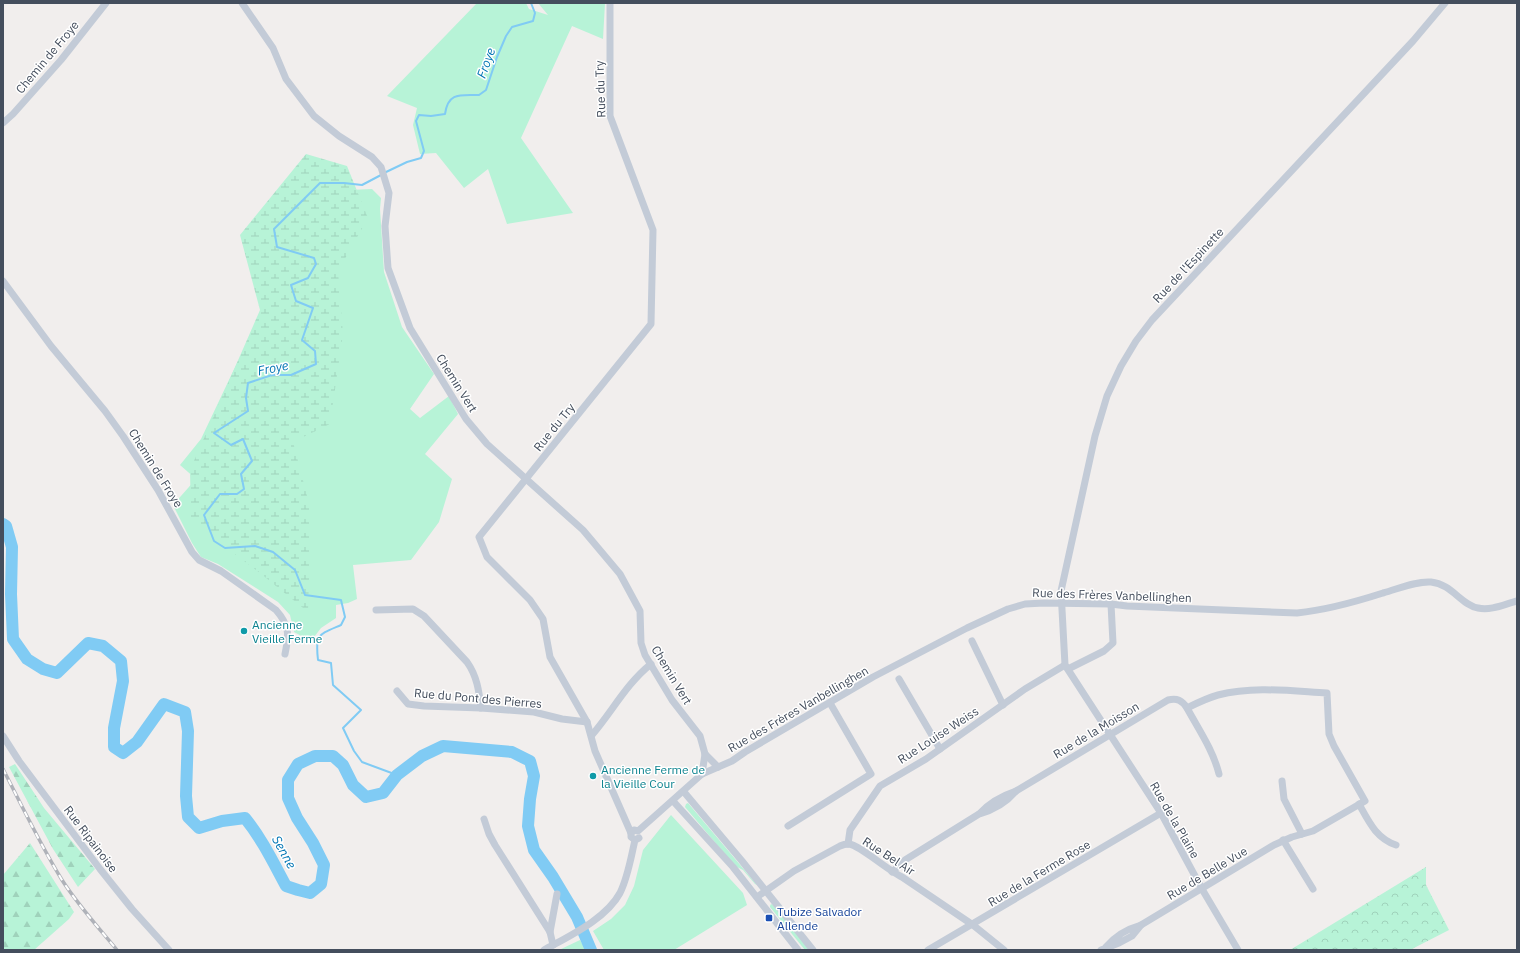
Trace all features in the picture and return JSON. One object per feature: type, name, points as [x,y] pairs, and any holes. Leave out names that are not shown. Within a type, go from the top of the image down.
[{"type":"street","name":"Chemin de Froye","points":[[3,123],[13,114],[61,60],[106,3]]},
{"type":"street","name":"Chemin Vert","points":[[242,3],[273,48],[286,79],[314,116],[339,136],[372,156],[381,167],[389,193],[385,226],[388,268],[410,328],[466,419],[487,444],[583,530],[620,574],[640,612],[641,643],[651,664],[672,700],[700,736],[705,754],[702,774]]},
{"type":"street","name":"Rue du Try","points":[[610,3],[610,116],[653,230],[651,324],[479,537],[487,557],[530,600],[543,620],[550,657],[587,722],[592,735],[595,751],[634,832]]},
{"type":"street","name":"Rue de l'Espinette","points":[[1066,667],[1061,591],[1094,436],[1107,396],[1121,366],[1136,341],[1158,314],[1407,47],[1445,3]]},
{"type":"street","name":"Chemin de Froye","points":[[3,281],[51,346],[105,411],[123,436],[158,490],[192,552],[199,560],[221,571],[276,610],[283,618],[287,627],[288,635],[285,654]]},
{"type":"street","name":"Rue des Frères Vanbellinghen","points":[[634,832],[684,792],[702,774],[718,768],[873,677],[967,628],[1008,609],[1025,604],[1111,604],[1127,606],[1297,613],[1313,612],[1340,606],[1401,588],[1430,582],[1442,585],[1472,606],[1478,608],[1495,608],[1517,601]]},
{"type":"street","name":"Rue Louise Weiss","points":[[848,844],[850,830],[880,786],[940,749],[1003,704],[1066,667],[1104,651],[1113,644],[1111,604]]},
{"type":"street","points":[[376,610],[413,609],[424,616],[473,670],[481,708]]},
{"type":"street","points":[[972,641],[1003,704]]},
{"type":"street","points":[[592,735],[602,724],[629,685],[651,664]]},
{"type":"street","name":"Rue de la Plaine","points":[[1066,667],[1161,813],[1202,889],[1238,950]]},
{"type":"street","points":[[899,679],[940,749]]},
{"type":"street","points":[[1219,774],[1210,748],[1187,708],[1218,695],[1242,690],[1327,693],[1329,734],[1334,746],[1376,832],[1385,841],[1396,845]]},
{"type":"street","name":"Rue du Pont des Pierres","points":[[397,691],[408,704],[534,712],[562,719],[587,722]]},
{"type":"street","name":"Rue de la Moisson","points":[[892,872],[905,860],[979,814],[992,810],[1009,800],[1016,791],[1168,700],[1181,700],[1187,708]]},
{"type":"street","points":[[788,826],[871,774],[830,703]]},
{"type":"street","name":"Rue Ripainoise","points":[[3,736],[19,761],[100,869],[132,909],[169,950]]},
{"type":"street","name":"Chemin Vert","points":[[705,754],[718,768]]},
{"type":"street","points":[[1282,781],[1284,799],[1302,834]]},
{"type":"street","points":[[684,792],[743,861],[813,950]]},
{"type":"street","points":[[673,801],[733,867],[798,950]]},
{"type":"street","name":"Rue de Belle Vue","points":[[1103,949],[1132,936],[1141,925],[1283,840],[1313,831],[1362,802]]},
{"type":"street","name":"Rue de la Ferme Rose","points":[[928,950],[1161,813]]},
{"type":"street","points":[[484,819],[489,834],[495,845],[550,932],[553,945]]},
{"type":"street","points":[[544,950],[608,910],[620,893],[628,870],[635,840],[639,836],[634,832]]},
{"type":"street","points":[[1283,840],[1313,889]]},
{"type":"street","name":"Rue Bel Air","points":[[757,897],[794,871],[840,846],[848,844],[855,846],[892,872],[902,877],[972,925],[1004,950]]},
{"type":"street","points":[[550,932],[557,894]]},
{"type":"green space","points":[[477,3],[526,3],[529,9],[548,15],[538,3],[605,3],[603,39],[572,26],[521,138],[573,213],[507,224],[488,169],[464,188],[436,153],[420,154],[413,125],[417,108],[387,96]]},
{"type":"green space","points":[[306,154],[347,166],[368,218],[338,271],[343,334],[330,424],[293,442],[311,511],[308,612],[260,573],[191,521],[190,470],[260,310],[240,235]]},
{"type":"green space","points":[[372,189],[381,198],[380,209],[384,272],[402,327],[434,374],[410,409],[420,418],[449,396],[458,414],[425,454],[452,479],[439,522],[411,560],[353,565],[357,599],[348,603],[336,605],[336,618],[321,628],[311,641],[294,632],[290,615],[278,602],[218,564],[201,557],[192,543],[173,505],[196,479],[180,465],[201,439],[237,363],[349,190]]},
{"type":"green space","points":[[15,764],[44,808],[95,869],[78,887],[53,849],[9,767]]},
{"type":"green space","points":[[688,803],[757,885],[743,870],[735,866],[685,807]]},
{"type":"green space","points":[[671,815],[743,893],[747,905],[674,950],[604,950],[593,931],[611,919],[625,905],[634,886],[643,850]]},
{"type":"green space","points":[[30,843],[74,912],[69,919],[34,950],[3,950],[3,875]]},
{"type":"green space","points":[[1426,867],[1426,885],[1449,930],[1410,950],[1290,950]]},
{"type":"green space","points":[[771,904],[810,950],[805,950],[770,907]]},
{"type":"green space","points":[[580,940],[586,950],[559,950]]},
{"type":"waterway","name":"Froye","points":[[384,173],[407,162],[421,158],[424,151],[416,121],[419,115],[431,116],[445,114],[452,98],[461,95],[479,95],[486,90],[497,57],[506,36],[512,27],[533,21],[535,13],[531,3]]},
{"type":"waterway","name":"Froye","points":[[381,175],[362,185],[320,183],[274,229],[277,247],[314,258],[316,264],[308,278],[291,285],[296,301],[313,308],[302,340],[315,351],[316,364],[291,375],[272,375],[248,383],[246,398],[248,411],[214,433],[231,445],[243,439],[252,461],[241,474],[244,489],[237,494],[220,494],[204,515],[214,541],[225,548],[255,546],[273,552],[295,570],[305,595],[341,600],[345,617],[341,625],[320,636],[317,645],[318,660],[331,663],[333,685],[361,710],[343,728],[354,751],[362,762],[397,775]]},
{"type":"waterway","name":"Senne","points":[[3,524],[6,526],[12,547],[11,594],[13,639],[27,659],[43,669],[57,673],[88,643],[103,646],[121,661],[123,681],[114,728],[114,747],[123,753],[137,742],[164,704],[185,712],[188,731],[186,796],[188,817],[199,828],[222,821],[245,818],[262,842],[286,886],[310,893],[321,884],[324,865],[313,843],[297,818],[288,798],[288,780],[298,764],[315,756],[333,756],[343,765],[353,785],[366,797],[383,793],[397,775],[422,756],[443,746],[512,752],[530,761],[534,776],[530,799],[528,826],[534,850],[553,877],[577,917],[591,950]]},
{"type":"railway","points":[[3,769],[62,880],[81,907],[117,950]]},
{"type":"place","name":"Ancienne Vieille Ferme","points":[[244,631]]},
{"type":"place","name":"Ancienne Ferme de la Vieille Cour","points":[[593,776]]},
{"type":"place","name":"Tubize Salvador Allende","points":[[769,918]]}]
